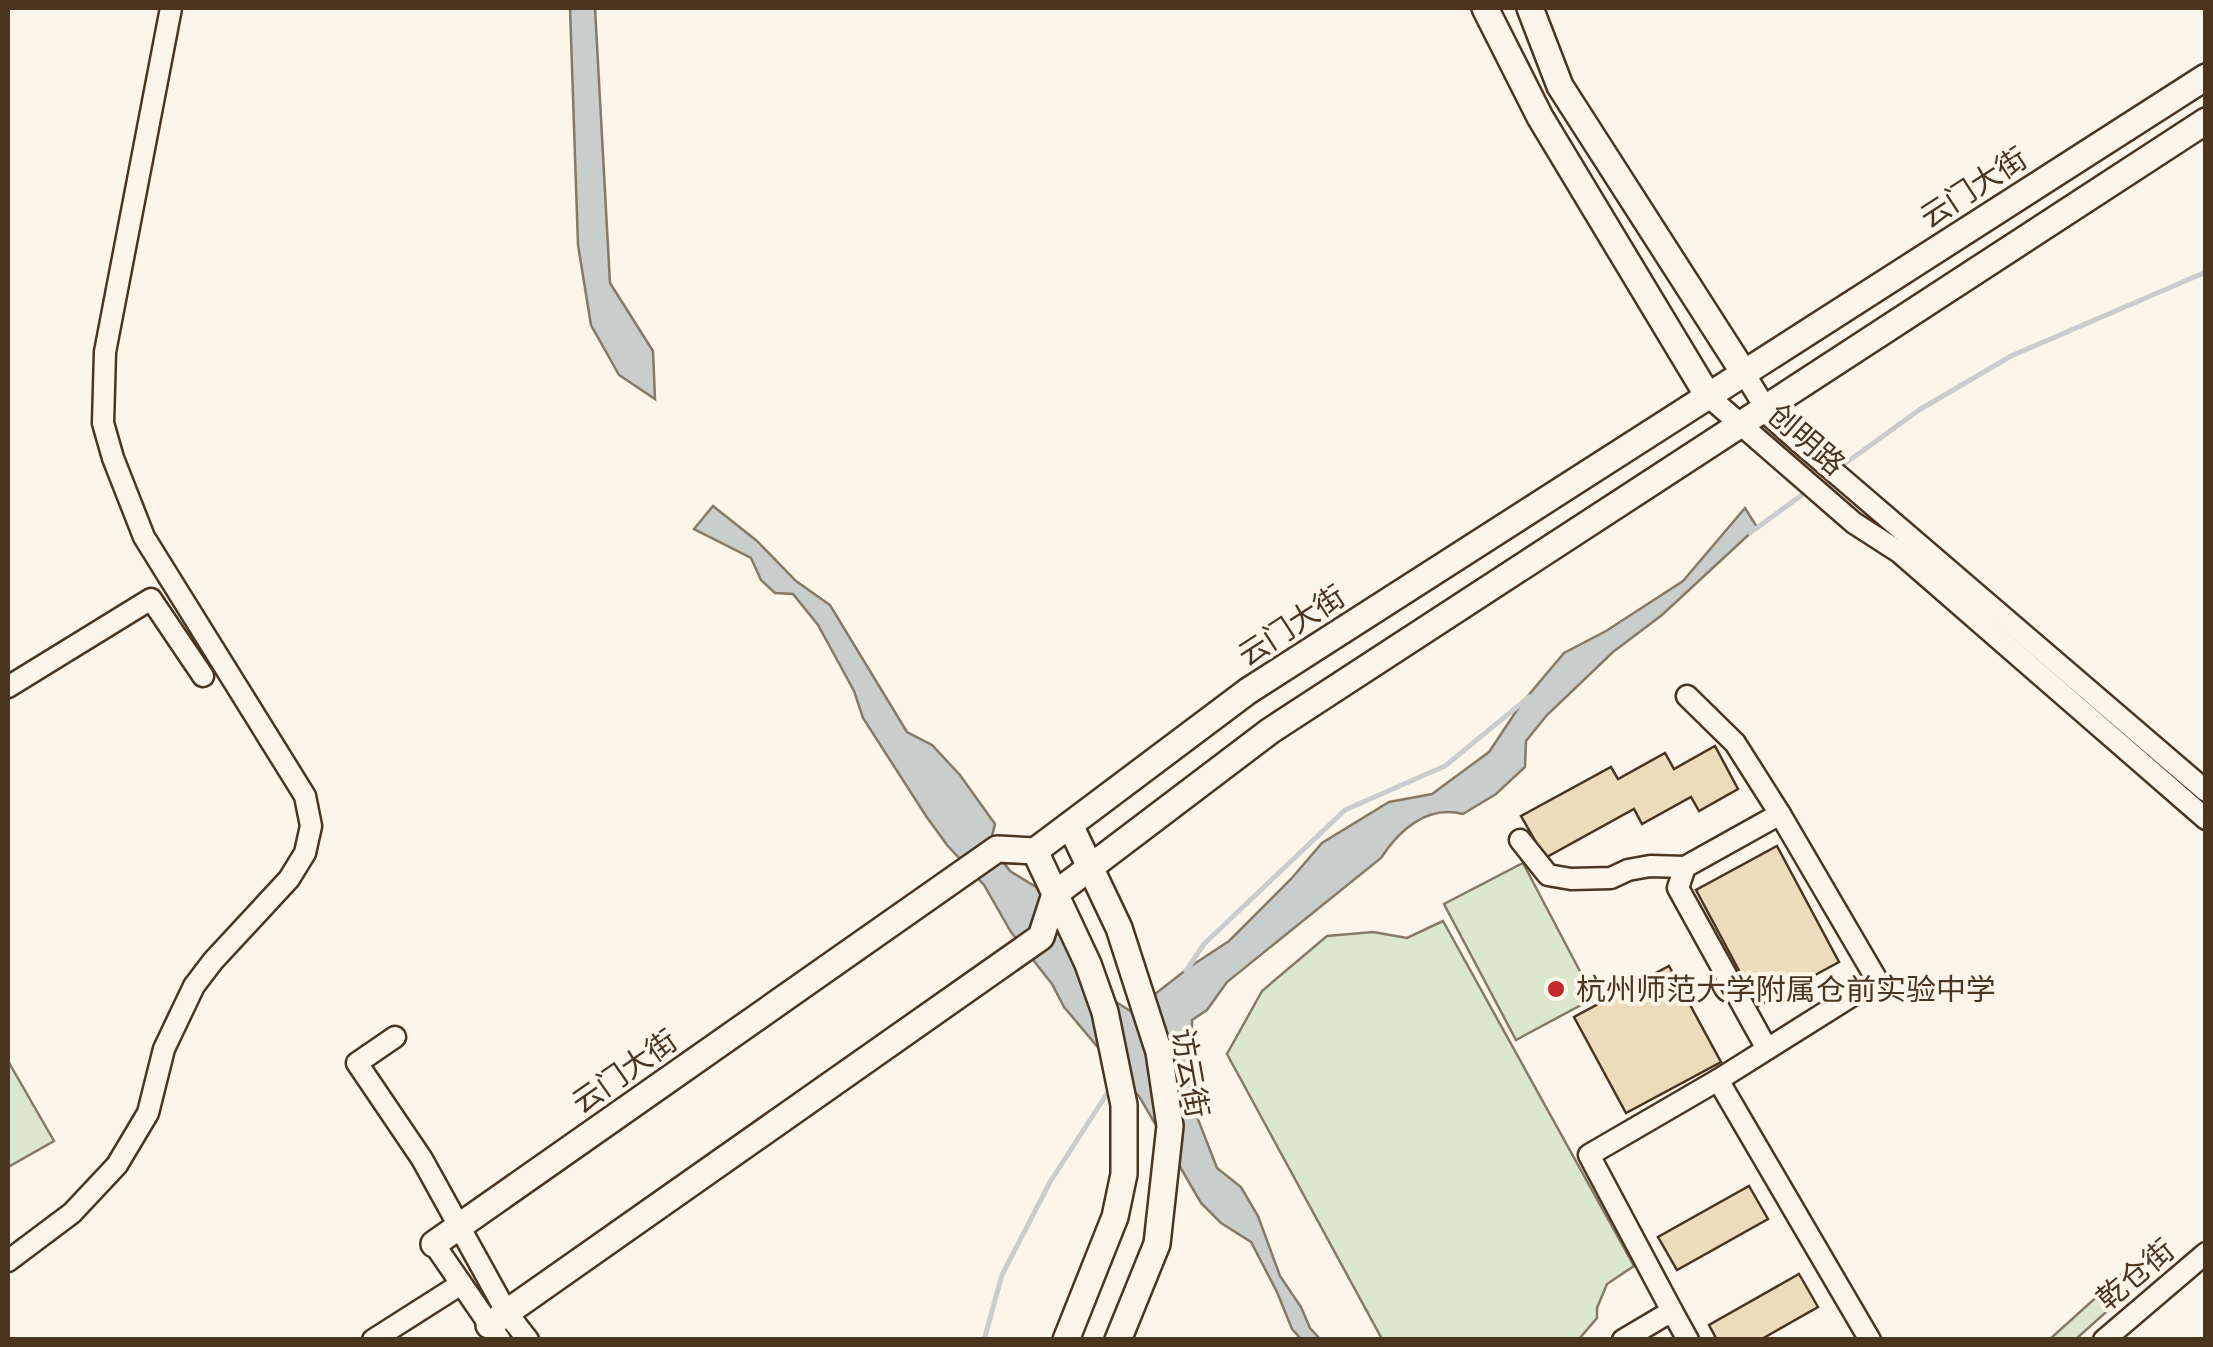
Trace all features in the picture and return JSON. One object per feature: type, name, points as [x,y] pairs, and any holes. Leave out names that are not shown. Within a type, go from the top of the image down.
[{"type":"main road","name":"创明路","points":[[1485,8],[1540,117],[1708,396]]},
{"type":"main road","name":"创明路","points":[[1530,8],[1560,86],[1744,373]]},
{"type":"main road","name":"云门大街","points":[[434,1244],[997,849],[1035,851],[1248,691],[2206,77]]},
{"type":"main road","points":[[499,1326],[1041,937],[1055,894],[1270,731],[2206,121]]},
{"type":"main road","name":"访云街","points":[[1070,825],[1122,938],[1159,1052],[1170,1126],[1156,1244],[1118,1340]]},
{"type":"main road","points":[[1035,851],[1088,964],[1105,1012],[1124,1105],[1124,1174],[1115,1216],[1066,1340]]},
{"type":"street","points":[[8,1262],[72,1213],[117,1165],[148,1113],[164,1049],[194,986],[212,961],[289,880],[304,853],[311,826],[305,796],[144,537],[112,458],[104,423],[106,352],[171,8]]},
{"type":"street","name":"创明路","points":[[1744,373],[1766,407],[1796,440],[2206,790]]},
{"type":"street","name":"创明路","points":[[1708,396],[1845,516],[1899,552],[2206,819]]},
{"type":"street","points":[[8,687],[150,599],[202,676]]},
{"type":"street","points":[[1687,696],[1735,743],[1877,980],[1589,1155],[1688,1340]]},
{"type":"street","points":[[1520,840],[1548,875],[1611,878],[1650,866],[1685,867],[1780,814]]},
{"type":"street","points":[[1685,867],[1678,888],[1684,903],[1767,1049]]},
{"type":"street","points":[[396,1037],[357,1063],[422,1160],[459,1226],[499,1326]]},
{"type":"street","points":[[1718,1080],[1870,1340]]},
{"type":"street","points":[[434,1244],[461,1284],[499,1326],[528,1340]]},
{"type":"street","name":"乾仓街","points":[[2104,1340],[2206,1253]]},
{"type":"street","points":[[372,1340],[461,1284]]},
{"type":"street","points":[[1623,1340],[1672,1310]]},
{"type":"green space","points":[[1523,863],[1594,998],[1516,1040],[1444,904]]},
{"type":"green space","points":[[1443,921],[1634,1266],[1607,1284],[1597,1318],[1579,1339],[1382,1339],[1227,1054],[1262,991],[1327,936],[1373,932],[1407,938]]},
{"type":"green space","points":[[8,1061],[54,1141],[8,1167]]},
{"type":"green space","points":[[2133,1264],[2143,1279],[2076,1339],[2050,1339]]},
{"type":"shaded area","points":[[570,8],[595,8],[610,283],[653,351],[655,399],[619,375],[591,325],[578,245]]},
{"type":"shaded area","points":[[713,506],[757,541],[796,581],[830,605],[907,732],[932,745],[960,775],[995,824],[990,844],[1010,871],[1036,887],[1075,956],[1116,1002],[1132,1012],[1229,941],[1322,843],[1389,802],[1432,794],[1489,752],[1521,704],[1564,653],[1683,581],[1745,508],[1757,527],[1547,715],[1526,741],[1525,767],[1496,794],[1463,814],[1438,813],[1405,829],[1381,858],[1227,982],[1207,1010],[1192,1020],[1192,1046],[1186,1067],[1194,1109],[1217,1168],[1241,1187],[1258,1216],[1280,1276],[1321,1340],[1301,1339],[1292,1329],[1251,1242],[1221,1223],[1201,1203],[1139,1096],[1116,1076],[1011,932],[984,885],[926,816],[863,718],[854,691],[818,625],[793,594],[775,593],[761,580],[751,558],[694,529]]},
{"type":"building","points":[[1715,746],[1738,789],[1699,811],[1691,797],[1642,824],[1634,809],[1545,858],[1521,816],[1611,767],[1618,779],[1665,753],[1674,769]]},
{"type":"building","points":[[1777,846],[1839,962],[1758,1006],[1696,890]]},
{"type":"building","points":[[1669,966],[1721,1062],[1626,1113],[1574,1017]]},
{"type":"building","points":[[1749,1186],[1768,1219],[1677,1270],[1658,1237]]},
{"type":"building","points":[[1799,1274],[1818,1307],[1760,1340],[1717,1340],[1709,1325]]},
{"type":"waterway","points":[[1839,468],[1919,410],[2011,356],[2206,272]]},
{"type":"waterway","points":[[1750,533],[1810,489]]},
{"type":"waterway","points":[[1186,971],[1204,944],[1345,810],[1445,766],[1529,697]]},
{"type":"waterway","points":[[984,1340],[1002,1275],[1050,1182],[1110,1089]]},
{"type":"place","name":"杭州师范大学附属仓前实验中学","points":[[1556,989]]}]
